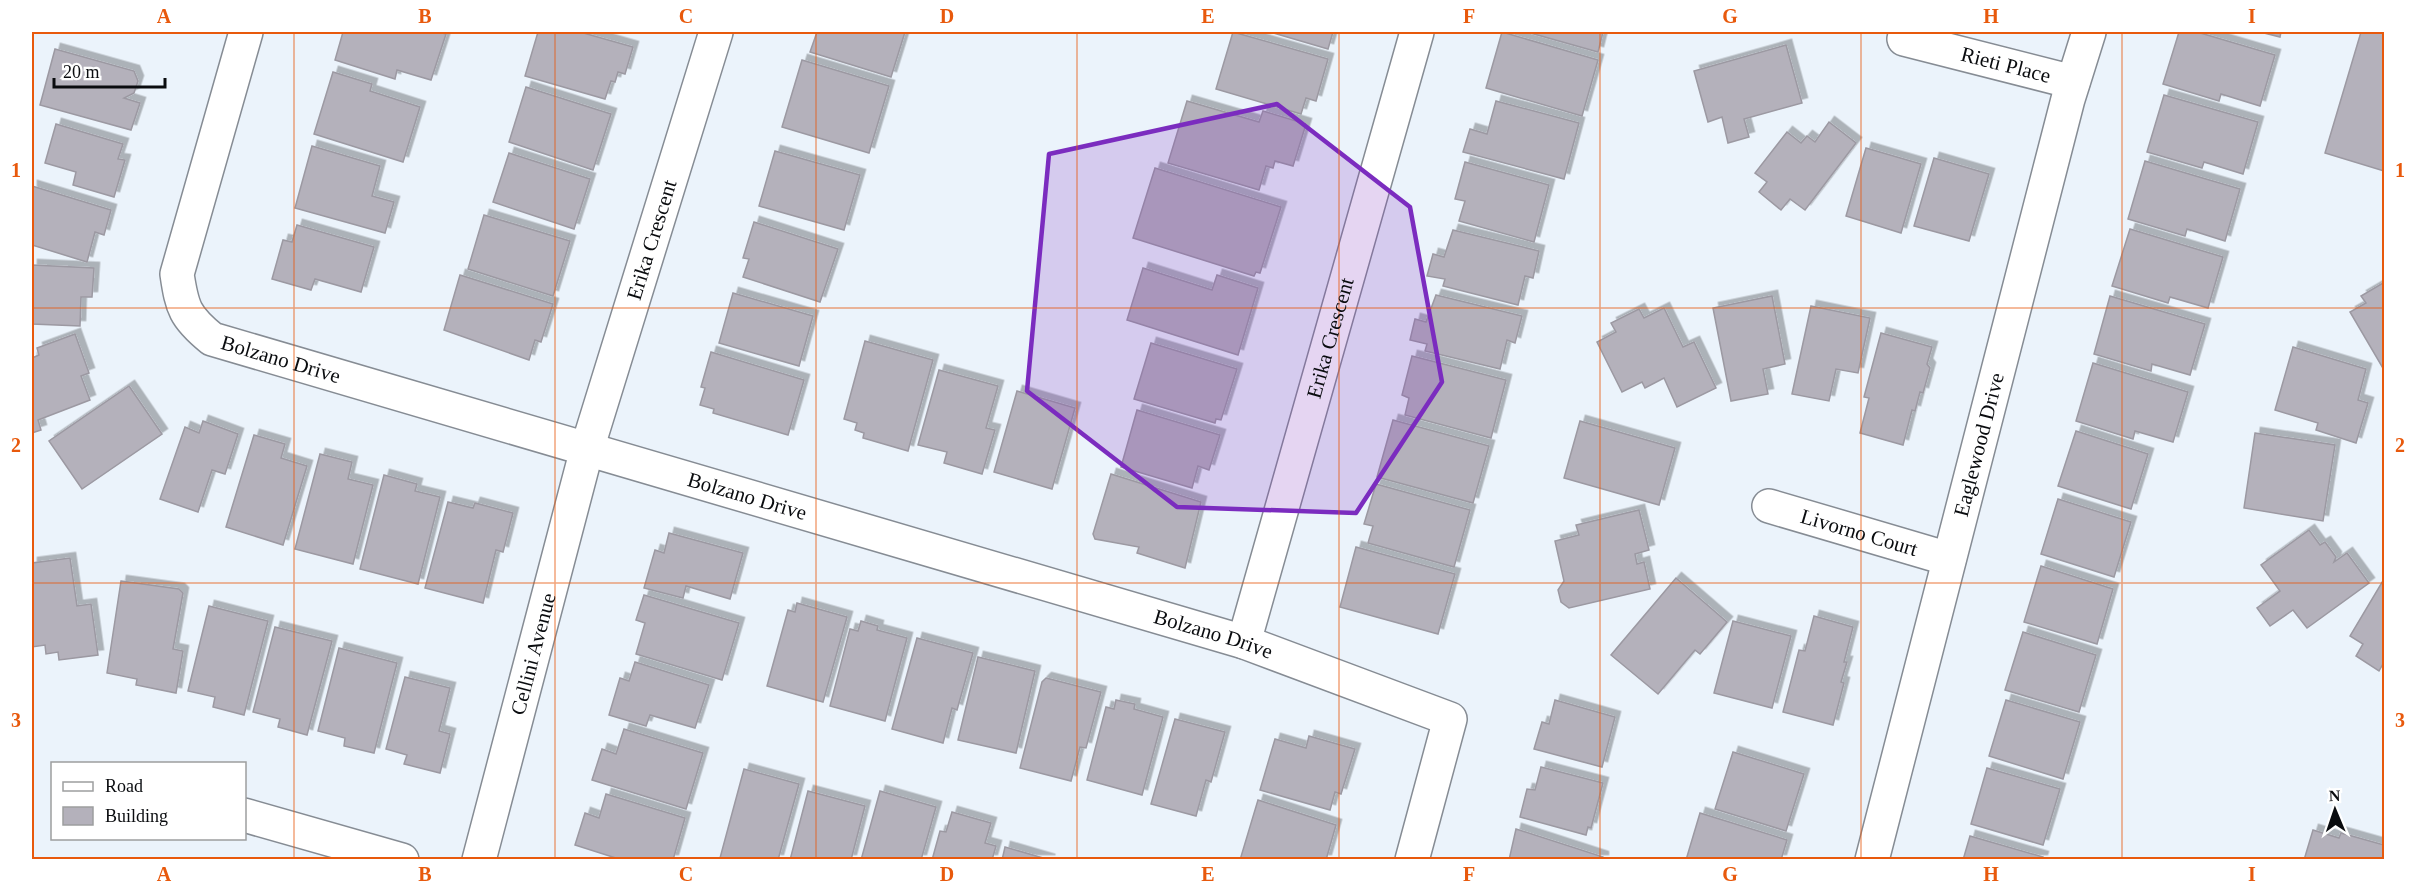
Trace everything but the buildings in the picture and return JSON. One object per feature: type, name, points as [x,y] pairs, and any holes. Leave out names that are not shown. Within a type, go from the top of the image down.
[{"type":"street","name":"Erika Crescent","points":[[587,449],[716,32]]},
{"type":"street","name":"Erika Crescent","points":[[1245,642],[1417,32]]},
{"type":"street","name":"Eaglewood Drive","points":[[1872,860],[2073,82],[2089,32]]},
{"type":"street","name":"Bolzano Drive","points":[[238,34],[177,274],[180,298],[190,322],[212,339],[1245,642],[1450,719],[1412,860]]},
{"type":"street","name":"Rieti Place","points":[[1904,39],[2073,82]]},
{"type":"street","name":"Cellini Avenue","points":[[479,860],[587,449]]},
{"type":"street","name":"Livorno Court","points":[[1769,506],[1949,559]]},
{"type":"street","points":[[246,816],[402,860]]},
{"type":"highlighted area","points":[[1277,104],[1410,207],[1442,382],[1356,513],[1177,507],[1027,391],[1049,154]]}]
